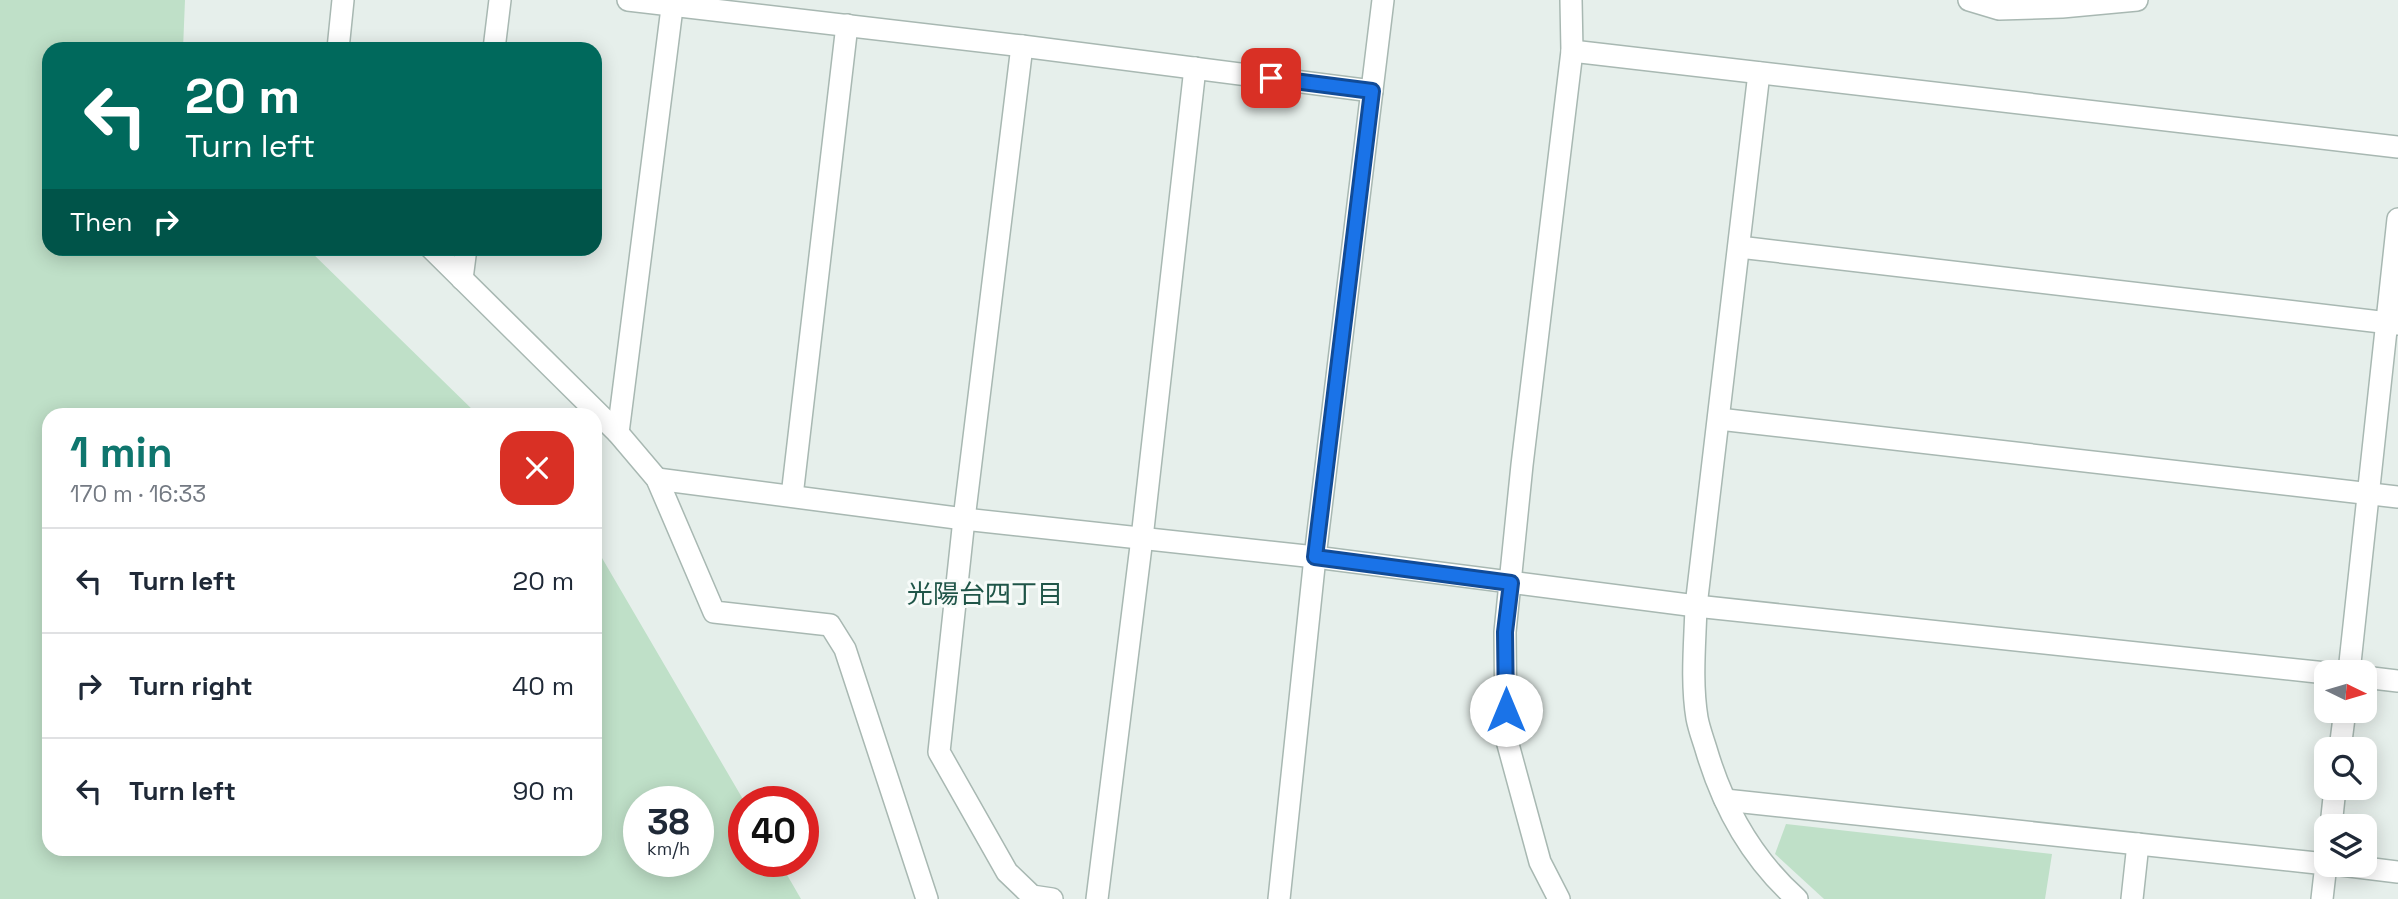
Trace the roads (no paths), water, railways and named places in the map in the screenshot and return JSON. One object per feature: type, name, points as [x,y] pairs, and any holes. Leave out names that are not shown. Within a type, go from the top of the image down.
[{"type":"street","points":[[339,42],[343,0]]},
{"type":"street","points":[[495,42],[500,0]]},
{"type":"street","points":[[628,0],[673,2],[1372,91]]},
{"type":"street","points":[[1279,899],[1315,557],[1383,0]]},
{"type":"street","points":[[1559,899],[1541,862],[1506,737],[1505,632],[1522,466],[1572,51],[1571,0]]},
{"type":"street","points":[[1969,0],[1999,9],[2062,7],[2137,0]]},
{"type":"street","points":[[618,432],[673,2]]},
{"type":"street","points":[[792,496],[847,25]]},
{"type":"street","points":[[1022,46],[964,519],[939,752],[1007,872],[1032,896],[1052,899]]},
{"type":"street","points":[[1572,51],[2398,147]]},
{"type":"street","points":[[1097,899],[1142,538],[1195,68]]},
{"type":"street","points":[[1759,73],[1696,606],[1694,664],[1697,719],[1712,769],[1725,800],[1742,836],[1776,880],[1797,899]]},
{"type":"street","points":[[2350,660],[2369,493],[2393,324],[2398,219]]},
{"type":"street","points":[[1739,247],[2393,324]]},
{"type":"street","points":[[439,256],[594,408]]},
{"type":"street","points":[[462,279],[465,256]]},
{"type":"street","points":[[602,416],[657,479],[713,612],[830,625],[845,649],[927,899]]},
{"type":"street","points":[[1719,418],[2398,497]]},
{"type":"street","points":[[657,479],[964,519],[1315,557],[1696,606],[2314,672]]},
{"type":"street","points":[[2377,679],[2398,681]]},
{"type":"street","points":[[1725,800],[2314,863]]},
{"type":"street","points":[[2132,899],[2138,844]]},
{"type":"street","points":[[2377,869],[2398,872]]},
{"type":"street","points":[[2322,899],[2325,877]]},
{"type":"district","name":"光陽台四丁目","points":[[985,594]]}]
